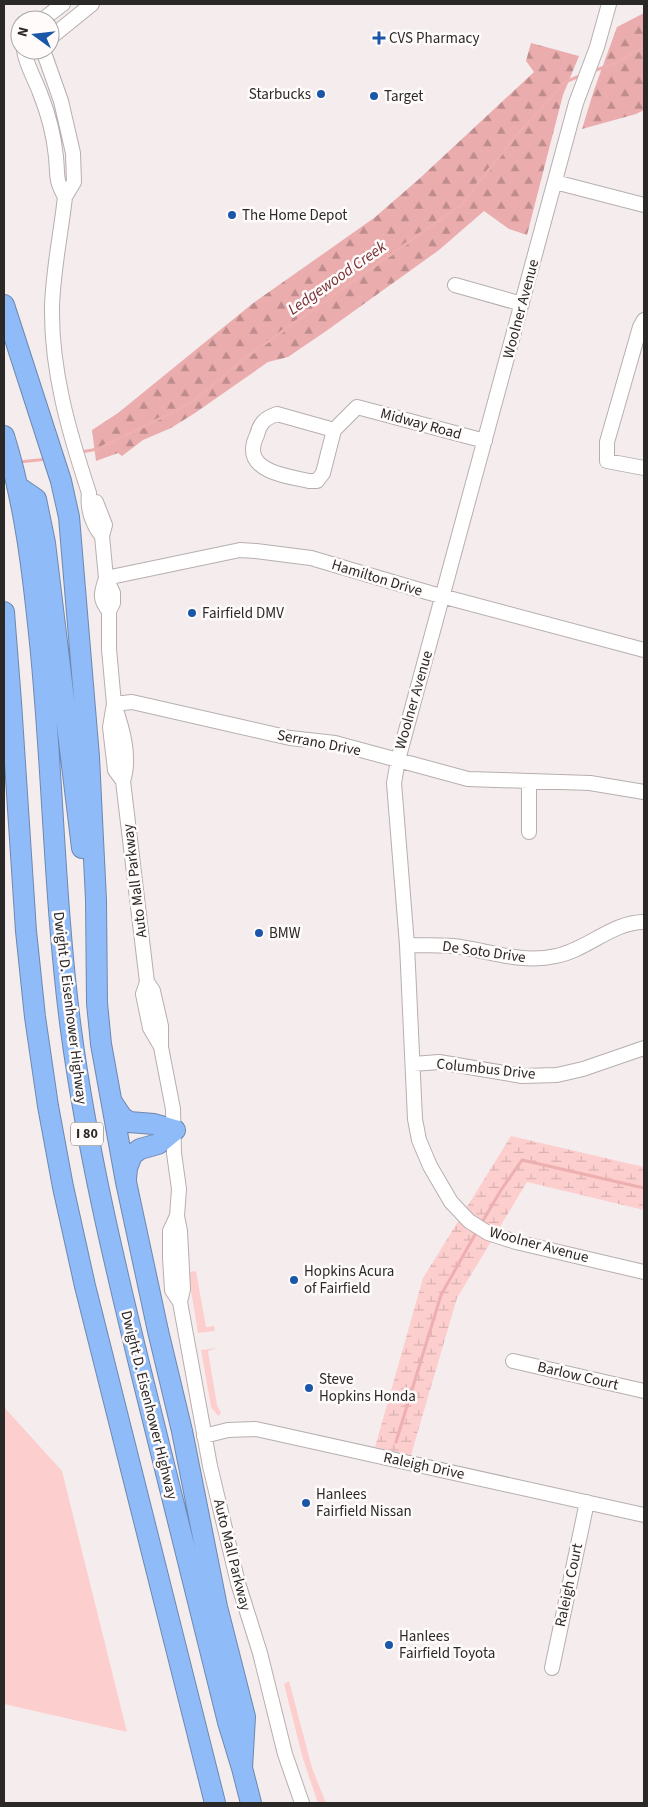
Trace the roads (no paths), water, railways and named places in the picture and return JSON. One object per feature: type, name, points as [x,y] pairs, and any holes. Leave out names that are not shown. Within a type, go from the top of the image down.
[{"type":"highway","points":[[4,305],[61,481],[69,517],[74,562],[95,855],[97,1003],[101,1044],[126,1182],[182,1431],[217,1607],[245,1717],[242,1768]]},
{"type":"highway","name":"Dwight D. Eisenhower Highway","points":[[6,443],[17,486],[35,590],[45,691],[61,948],[85,1124],[122,1294],[228,1722],[251,1803]]},
{"type":"highway","points":[[17,486],[36,499],[45,543],[96,954]]},
{"type":"highway","name":"I 80","points":[[4,612],[8,696],[26,931],[48,1106],[63,1186],[86,1286],[215,1803]]},
{"type":"highway","points":[[110,1099],[122,1117],[129,1122],[154,1124],[175,1130]]},
{"type":"highway","points":[[126,1182],[127,1168],[132,1155],[140,1148],[158,1144],[175,1130]]},
{"type":"street","points":[[60,30],[92,4]]},
{"type":"street","name":"Woolner Avenue","points":[[609,4],[592,62],[573,112],[398,760],[394,783],[407,945],[415,1119],[419,1140],[430,1166],[451,1202],[475,1225],[496,1237],[644,1272]]},
{"type":"street","points":[[26,60],[41,95],[51,129],[56,156],[57,182],[66,197]]},
{"type":"street","name":"Auto Mall Parkway","points":[[47,60],[61,100],[73,153],[74,182],[66,197],[52,306],[53,333],[62,398],[71,436],[89,493],[95,498],[105,526],[102,536],[106,578],[102,593],[102,603],[109,611],[109,648],[114,704],[110,727],[116,770],[123,781],[147,982],[153,991],[161,1026],[161,1047],[175,1130],[174,1154],[179,1189],[177,1216],[170,1231],[172,1290],[180,1302],[204,1436],[238,1583],[260,1654],[285,1754],[302,1803]]},
{"type":"street","points":[[555,182],[644,205]]},
{"type":"street","points":[[455,285],[522,304]]},
{"type":"street","points":[[644,320],[640,327],[607,442],[607,461],[644,468]]},
{"type":"street","name":"Midway Road","points":[[334,430],[357,408],[485,441]]},
{"type":"street","points":[[277,414],[334,430],[323,473],[317,481],[309,481],[263,469],[255,460],[252,449],[259,425],[268,417],[277,414]]},
{"type":"street","name":"Hamilton Drive","points":[[106,578],[240,550],[256,550],[311,558],[443,597],[644,650]]},
{"type":"street","name":"Serrano Drive","points":[[114,704],[132,702],[290,738],[335,743],[468,778],[590,783],[644,792]]},
{"type":"street","points":[[529,781],[529,832]]},
{"type":"street","name":"De Soto Drive","points":[[407,945],[454,946],[512,958],[534,959],[555,957],[572,952],[619,927],[644,922]]},
{"type":"street","name":"Columbus Drive","points":[[413,1064],[439,1062],[522,1076],[557,1074],[583,1069],[644,1048]]},
{"type":"street","name":"Barlow Court","points":[[512,1361],[644,1392]]},
{"type":"street","name":"Raleigh Drive","points":[[204,1436],[228,1430],[256,1429],[644,1515]]},
{"type":"street","name":"Raleigh Court","points":[[552,1668],[587,1502]]},
{"type":"waterway","name":"Ledgewood Creek","points":[[593,71],[616,63],[644,47]]},
{"type":"waterway","name":"Ledgewood Creek","points":[[81,452],[98,449],[191,403],[253,352],[461,205],[514,138],[565,82],[582,75]]},
{"type":"waterway","name":"Ledgewood Creek","points":[[19,462],[48,459]]},
{"type":"waterway","points":[[481,1224],[522,1160],[644,1188]]},
{"type":"waterway","points":[[396,1442],[441,1295],[477,1231]]},
{"type":"place","name":"CVS Pharmacy","points":[[379,38]]},
{"type":"place","name":"Starbucks","points":[[321,94]]},
{"type":"place","name":"Target","points":[[374,96]]},
{"type":"place","name":"The Home Depot","points":[[232,215]]},
{"type":"place","name":"Fairfield DMV","points":[[192,613]]},
{"type":"place","name":"BMW","points":[[259,933]]},
{"type":"place","name":"Hopkins Acura of Fairfield","points":[[294,1280]]},
{"type":"place","name":"Steve Hopkins Honda","points":[[309,1388]]},
{"type":"place","name":"Hanlees Fairfield Nissan","points":[[306,1503]]},
{"type":"place","name":"Hanlees Fairfield Toyota","points":[[389,1645]]}]
